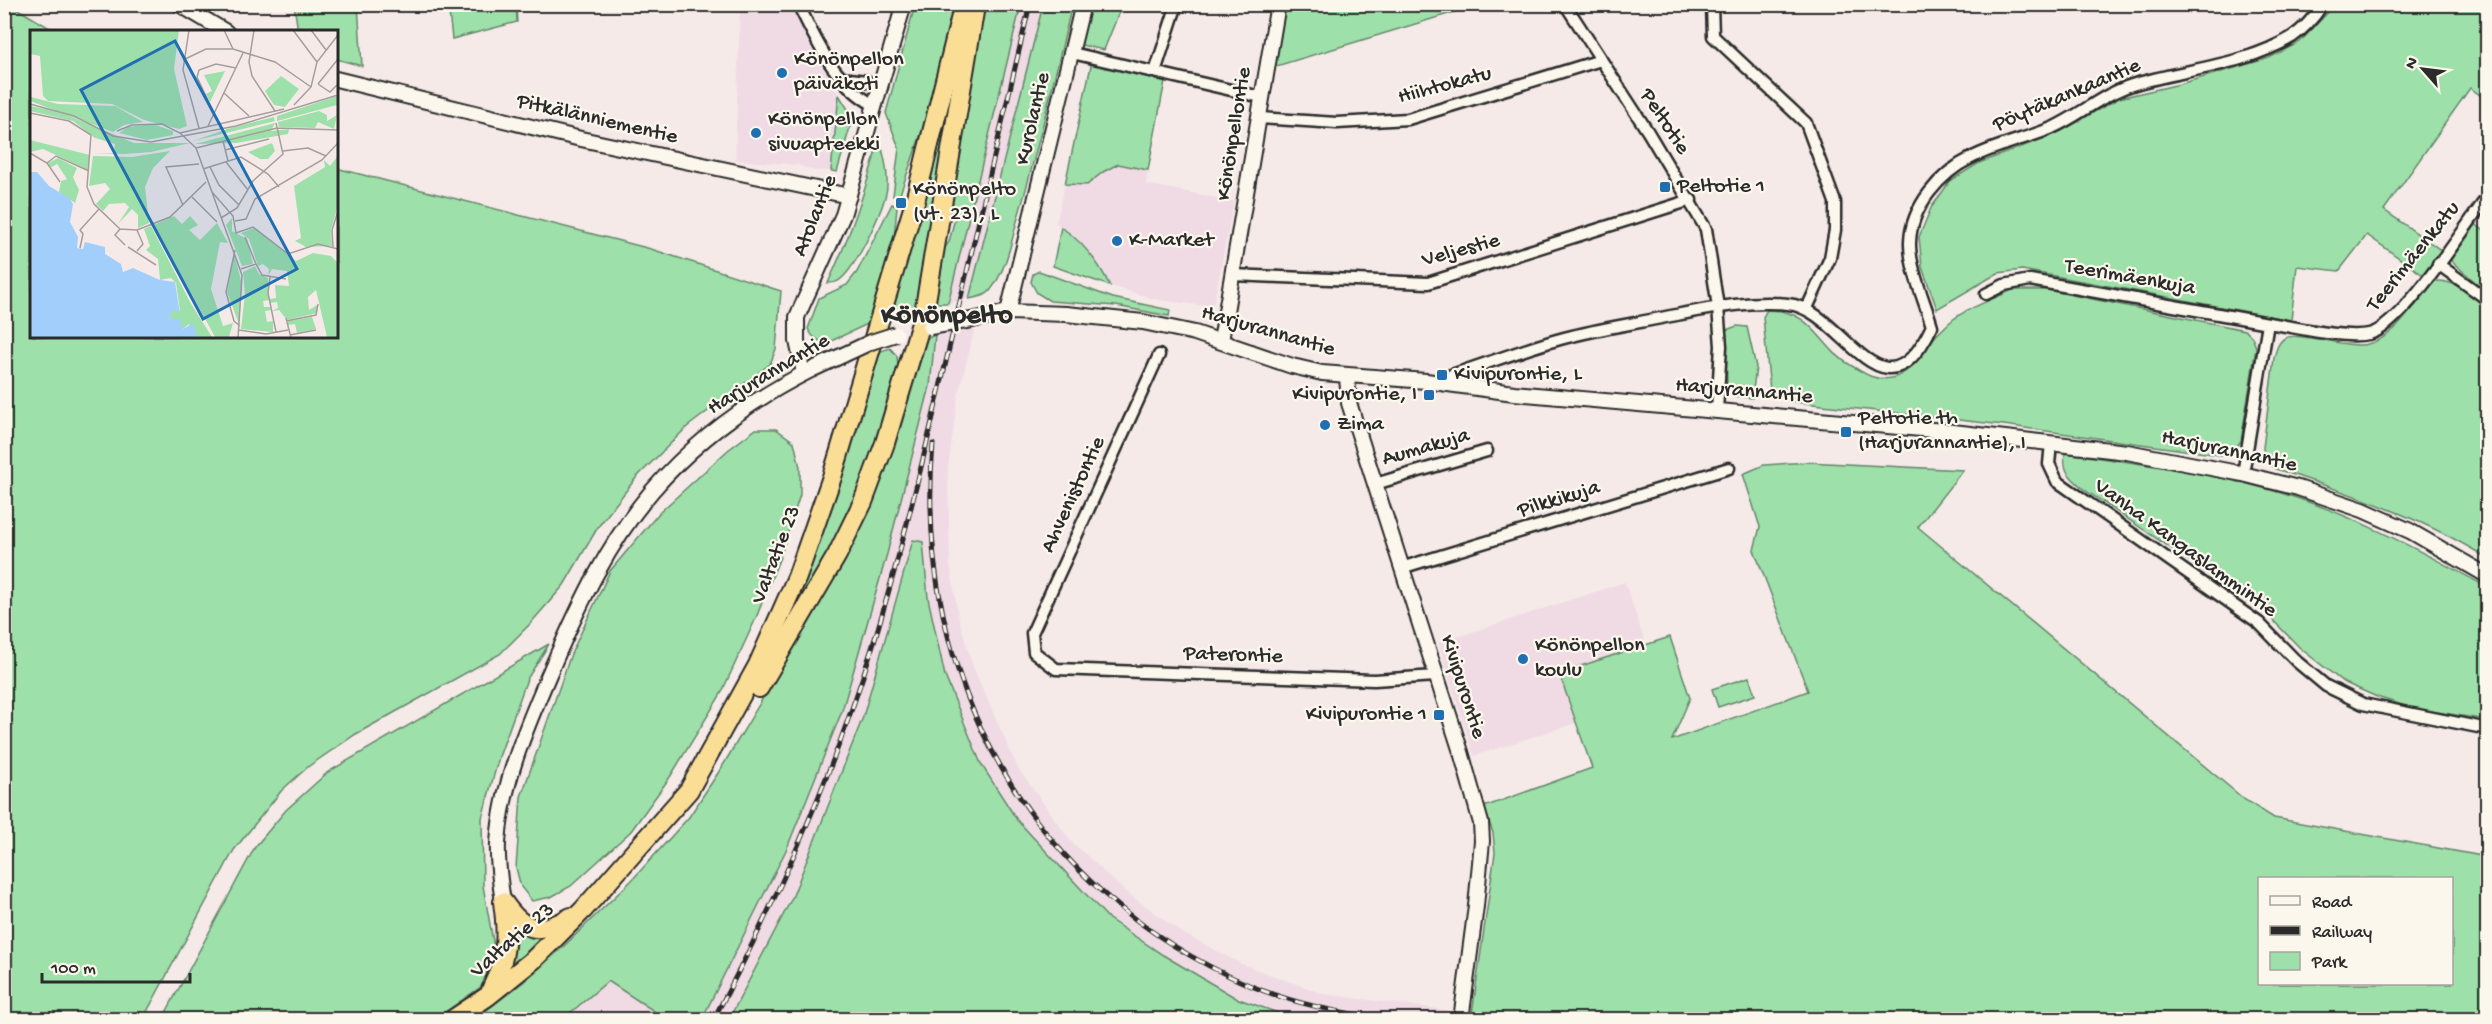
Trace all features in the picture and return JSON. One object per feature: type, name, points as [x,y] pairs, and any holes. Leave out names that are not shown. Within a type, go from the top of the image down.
[{"type":"highway","name":"Valtatie 23","points":[[452,1020],[488,996],[533,960],[584,910],[689,790],[758,665],[797,577],[820,510],[914,205],[964,4]]},
{"type":"highway","points":[[689,790],[740,720],[837,555],[863,502],[885,443],[925,328],[975,4]]},
{"type":"highway","points":[[503,902],[516,919],[528,926],[544,928],[562,922],[584,910]]},
{"type":"highway","points":[[488,996],[502,967],[506,948],[503,902]]},
{"type":"street","points":[[179,4],[200,10],[224,30]]},
{"type":"street","points":[[798,4],[814,39],[849,89],[876,106]]},
{"type":"street","name":"Atolantie","points":[[808,372],[797,341],[797,317],[843,215],[882,87],[904,4]]},
{"type":"street","name":"Kurolantie","points":[[1008,312],[1083,4]]},
{"type":"street","points":[[1155,72],[1177,4]]},
{"type":"street","name":"Könönpellontie","points":[[1221,341],[1278,4]]},
{"type":"street","name":"Peltotie","points":[[1565,4],[1691,200],[1706,229],[1718,307],[1721,346],[1717,411]]},
{"type":"street","points":[[1448,384],[1451,375],[1564,338],[1748,302],[1790,304],[1807,308],[1830,258],[1835,230],[1834,202],[1806,123],[1713,36],[1712,4]]},
{"type":"street","name":"Pöytäkankaantie","points":[[1807,308],[1868,358],[1885,369],[1898,368],[1911,358],[1924,343],[1932,326],[1911,258],[1910,242],[1915,219],[1923,201],[1941,180],[1969,158],[2052,128],[2130,86],[2261,51],[2293,36],[2309,22],[2323,4]]},
{"type":"street","points":[[1072,53],[1261,97]]},
{"type":"street","name":"Hiihtokatu","points":[[1259,118],[1337,123],[1408,119],[1601,60]]},
{"type":"street","points":[[842,78],[866,81],[882,87]]},
{"type":"street","name":"Pitkälänniementie","points":[[338,79],[581,140],[849,196]]},
{"type":"street","name":"Teerimäenkatu","points":[[2268,323],[2348,334],[2376,332],[2399,314],[2487,196]]},
{"type":"street","name":"Veljestie","points":[[1233,275],[1428,283],[1691,200]]},
{"type":"street","points":[[2438,264],[2487,300]]},
{"type":"street","name":"Teerimäenkuja","points":[[1986,294],[2004,285],[2030,280],[2268,323]]},
{"type":"street","name":"Harjurannantie","points":[[503,902],[498,842],[513,769],[542,690],[598,568],[622,530],[652,492],[683,460],[740,412],[808,372],[871,342],[896,334],[1008,312],[1066,314],[1143,322],[1221,341],[1293,366],[1347,376],[1448,384],[1514,393],[1944,430],[2127,452],[2243,474],[2298,488],[2364,510],[2410,531],[2487,576]]},
{"type":"street","points":[[2243,474],[2268,323]]},
{"type":"street","name":"Ahvenistontie","points":[[1034,652],[1032,633],[1159,355]]},
{"type":"street","name":"Kivipurontie","points":[[1347,376],[1349,403],[1481,823],[1482,842],[1461,1020]]},
{"type":"street","name":"Vanha Kangaslammintie","points":[[2051,443],[2049,464],[2057,481],[2259,623],[2296,661],[2326,686],[2363,704],[2487,729]]},
{"type":"street","name":"Aumakuja","points":[[1375,484],[1487,451]]},
{"type":"street","name":"Pilkkikuja","points":[[1401,568],[1729,468]]},
{"type":"street","name":"Paterontie","points":[[1034,652],[1056,669],[1374,680],[1436,676]]},
{"type":"shaded area","name":"Könönpellon päiväkoti","points":[[740,5],[791,6],[813,51],[839,95],[831,171],[815,171],[797,165],[735,160]]},
{"type":"shaded area","points":[[1021,5],[1043,5],[969,299],[948,303]]},
{"type":"shaded area","points":[[1118,164],[1148,170],[1146,184],[1234,201],[1214,303],[1206,306],[1158,300],[1110,286],[1098,265],[1068,232],[1056,223],[1065,184],[1087,185]]},
{"type":"shaded area","points":[[975,328],[958,396],[948,469],[950,563],[958,615],[973,667],[1018,768],[1070,840],[1125,891],[1183,933],[1242,964],[1324,994],[1446,1010],[1444,1019],[1295,1019],[1236,998],[1168,959],[1109,919],[1017,820],[981,764],[945,676],[928,598],[923,542],[913,540],[863,717],[792,898],[729,1019],[702,1020],[787,848],[842,711],[887,554],[930,386],[935,335]]},
{"type":"shaded area","name":"Könönpellon koulu","points":[[1625,582],[1646,645],[1560,672],[1576,723],[1474,756],[1438,643]]},
{"type":"shaded area","points":[[608,980],[666,1019],[563,1020]]},
{"type":"shaded area","points":[[1472,1014],[1651,1019],[1471,1020]]},
{"type":"shaded area","points":[[2487,1015],[2487,1019],[2411,1019]]},
{"type":"green space","points":[[5,4],[11,5],[53,30],[30,30],[30,338],[338,338],[338,169],[651,249],[781,291],[776,349],[770,364],[687,427],[636,478],[598,527],[564,585],[500,654],[356,734],[309,766],[282,790],[234,850],[143,1019],[5,1019]]},
{"type":"green space","points":[[1464,4],[1465,9],[1270,68],[1283,5]]},
{"type":"green space","points":[[294,5],[358,5],[362,66],[338,60],[338,30],[298,30]]},
{"type":"green space","points":[[372,5],[516,5],[517,22],[452,39],[449,12]]},
{"type":"green space","points":[[915,5],[954,5],[922,131],[899,197],[895,197],[893,196],[899,148],[886,113]]},
{"type":"green space","points":[[983,5],[1021,5],[948,303],[934,303],[940,254],[949,242],[955,218],[952,199]]},
{"type":"green space","points":[[1043,5],[1072,5],[1040,136],[1005,264],[996,283],[988,293],[969,299]]},
{"type":"green space","points":[[1090,5],[1122,5],[1104,50],[1081,45]]},
{"type":"green space","points":[[2335,5],[2487,5],[2487,100],[2470,88],[2384,210],[2442,251],[2423,275],[2367,235],[2339,271],[2297,266],[2291,320],[2022,270],[1998,273],[1937,309],[1922,267],[1919,237],[1931,208],[1950,181],[1979,163],[2053,135],[2119,98],[2180,84],[2269,58],[2300,42]]},
{"type":"green space","points":[[967,22],[916,313],[890,316]]},
{"type":"green space","points":[[1092,61],[1165,81],[1148,170],[1118,164],[1087,185],[1065,184]]},
{"type":"green space","points":[[839,95],[853,117],[837,172],[831,171]]},
{"type":"green space","points":[[879,139],[887,180],[882,208],[861,252],[845,275],[834,283],[828,283],[857,212]]},
{"type":"green space","points":[[892,204],[897,207],[894,238],[872,322],[827,343],[818,340],[808,329],[819,298],[847,285],[857,272]]},
{"type":"green space","points":[[2474,223],[2487,233],[2487,292],[2451,261],[2451,255]]},
{"type":"green space","points":[[1061,227],[1090,254],[1110,286],[1053,266]]},
{"type":"green space","points":[[1039,271],[1113,298],[1170,310],[1169,316],[1116,306],[1050,301],[1037,293],[1031,282],[1033,274]]},
{"type":"green space","points":[[2435,281],[2457,286],[2487,307],[2487,558],[2411,518],[2276,469],[2265,459],[2263,448],[2274,358],[2281,342],[2291,336],[2359,345],[2379,340],[2397,326]]},
{"type":"green space","points":[[2012,290],[2048,290],[2245,330],[2252,337],[2256,347],[2241,441],[2233,451],[2220,455],[2004,425],[1795,402],[1777,397],[1770,391],[1763,317],[1767,310],[1796,316],[1815,331],[1831,350],[1852,366],[1868,375],[1883,379],[1892,378],[1908,370],[1935,337],[1956,317]]},
{"type":"green space","points":[[1737,326],[1747,327],[1756,367],[1752,398],[1727,395],[1726,330]]},
{"type":"green space","points":[[935,335],[930,386],[887,554],[842,711],[787,848],[702,1019],[666,1019],[608,981],[563,1019],[474,1020],[526,980],[564,946],[632,880],[689,817],[722,767],[843,563],[902,421],[917,351],[925,339]]},
{"type":"green space","points":[[890,348],[897,356],[898,367],[868,472],[853,510],[766,668],[878,352]]},
{"type":"green space","points":[[756,429],[776,429],[794,442],[800,467],[800,495],[780,557],[756,618],[721,694],[670,777],[631,831],[571,886],[551,897],[532,901],[521,887],[516,868],[521,797],[571,654],[610,571],[659,513],[728,450]]},
{"type":"green space","points":[[2065,453],[2217,477],[2296,498],[2380,532],[2487,587],[2487,720],[2412,708],[2377,697],[2343,682],[2300,648],[2265,612],[2085,490],[2066,470]]},
{"type":"green space","points":[[1807,462],[1963,470],[1918,527],[2245,800],[2274,818],[2487,857],[2487,1015],[2411,1020],[1651,1020],[1472,1014],[1495,853],[1493,833],[1484,807],[1592,768],[1559,673],[1670,637],[1690,698],[1672,740],[1808,691],[1754,550],[1760,527],[1743,474],[1764,465]]},
{"type":"green space","points":[[913,540],[923,542],[928,598],[945,676],[981,764],[1017,820],[1109,919],[1163,955],[1236,998],[1295,1019],[729,1019],[792,898],[863,717]]},
{"type":"green space","points":[[549,644],[527,679],[499,757],[482,818],[483,886],[495,952],[488,982],[435,1019],[162,1020],[255,847],[286,810],[328,772]]},
{"type":"green space","points":[[1749,677],[1755,695],[1718,707],[1712,689]]},
{"type":"green space","points":[[510,920],[532,935],[549,937],[509,972],[513,957]]},
{"type":"railway","points":[[713,1020],[737,975],[802,836],[840,741],[873,645],[920,471],[1030,4]]},
{"type":"railway","points":[[933,444],[932,531],[943,615],[966,694],[1001,768],[1048,835],[1104,894],[1172,944],[1266,992],[1316,1007],[1386,1020]]},
{"type":"place","name":"Könönpellon päiväkoti","points":[[782,73]]},
{"type":"place","name":"Könönpellon sivuapteekki","points":[[756,133]]},
{"type":"place","name":"Peltotie 1","points":[[1665,187]]},
{"type":"place","name":"Könönpelto (vt. 23), L","points":[[901,203]]},
{"type":"place","name":"K-Market","points":[[1117,241]]},
{"type":"place","name":"Kivipurontie, L","points":[[1442,375]]},
{"type":"place","name":"Kivipurontie, I","points":[[1429,395]]},
{"type":"place","name":"Zima","points":[[1325,425]]},
{"type":"place","name":"Peltotie th (Harjurannantie), I","points":[[1846,432]]},
{"type":"place","name":"Könönpellon koulu","points":[[1523,659]]},
{"type":"place","name":"Kivipurontie 1","points":[[1439,715]]},
{"type":"district","name":"Könönpelto","points":[[947,316]]}]
